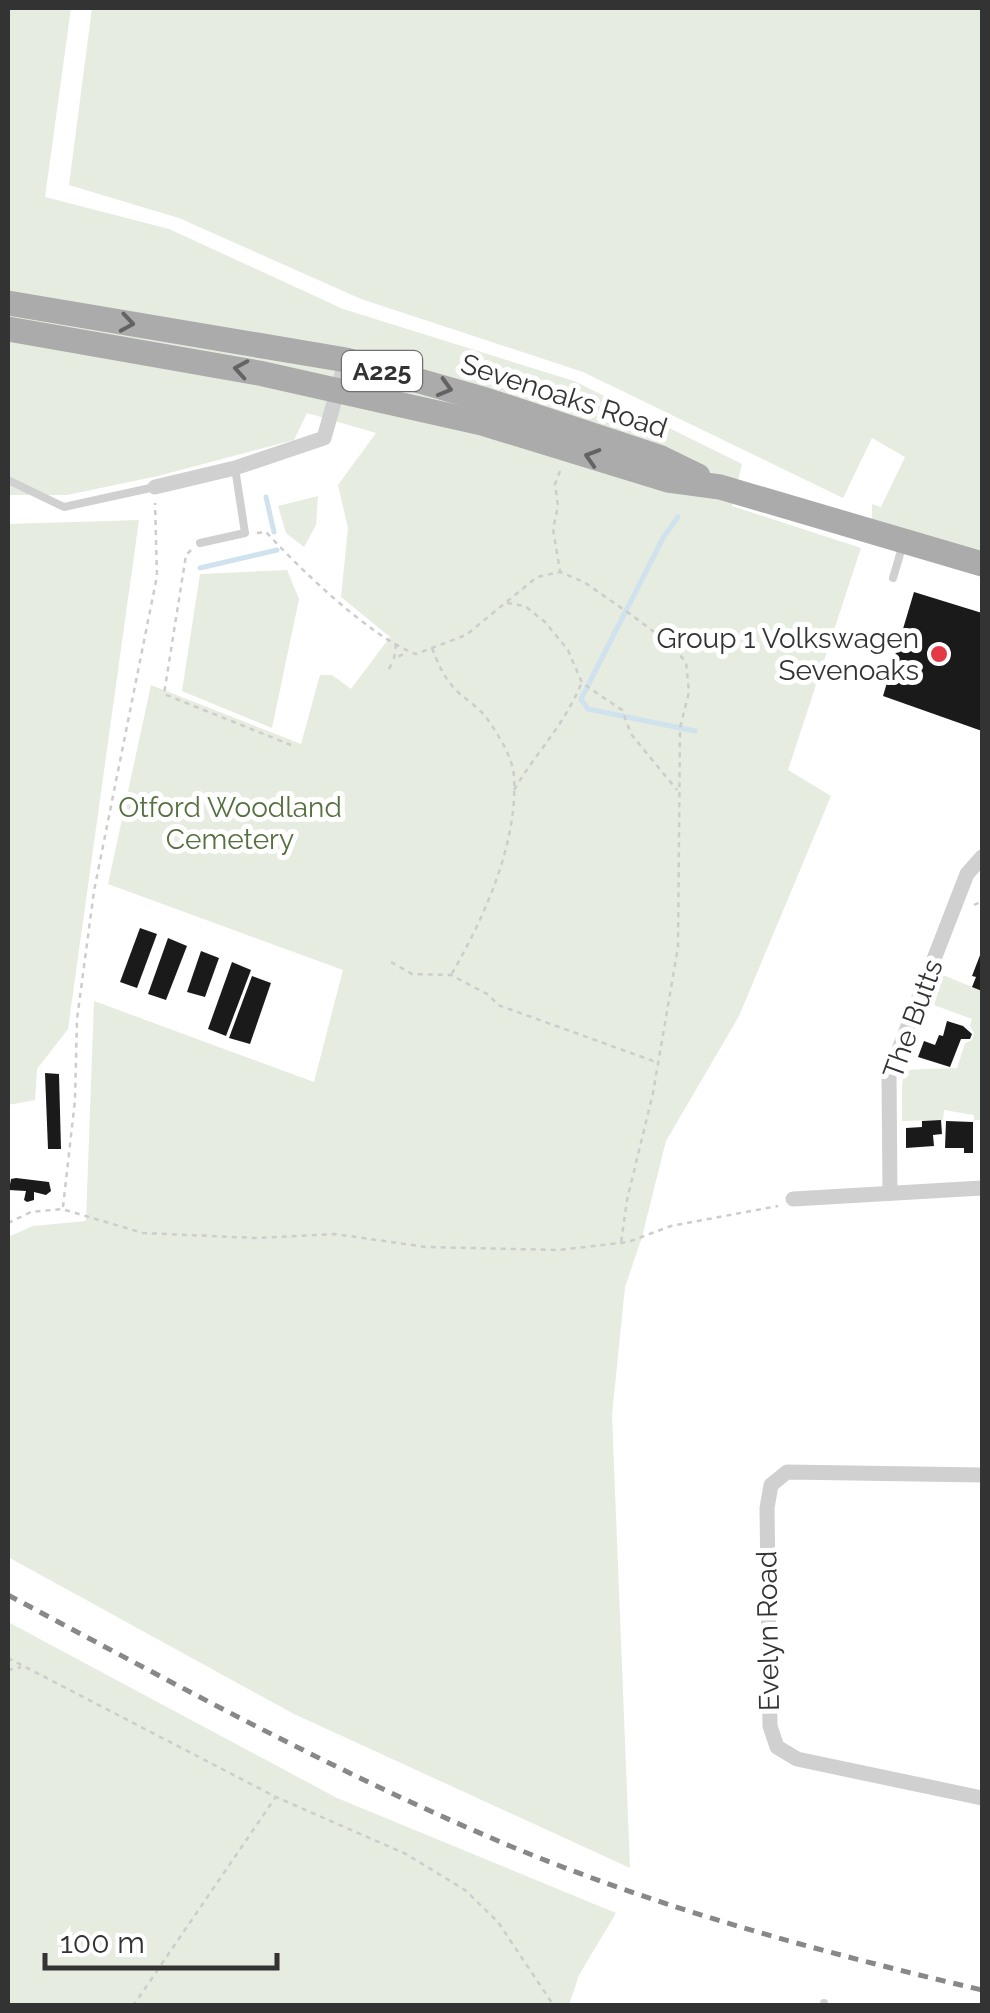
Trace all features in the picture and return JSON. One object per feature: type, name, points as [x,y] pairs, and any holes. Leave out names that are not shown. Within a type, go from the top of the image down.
[{"type":"main road","name":"Sevenoaks Road","points":[[18,318],[346,360],[486,400],[658,457],[720,487]]},
{"type":"main road","name":"Sevenoaks Road","points":[[18,318],[482,424],[668,480],[720,487],[982,564]]},
{"type":"street","points":[[155,486],[234,468],[324,438],[346,360]]},
{"type":"street","name":"The Butts","points":[[890,1193],[889,1075],[967,874],[982,857]]},
{"type":"street","points":[[793,1199],[982,1188]]},
{"type":"street","name":"Evelyn Road","points":[[982,1475],[784,1473],[774,1480],[768,1492],[767,1508],[770,1726],[775,1746],[795,1759],[982,1798]]},
{"type":"lane","points":[[200,543],[245,533],[234,468]]},
{"type":"lane","points":[[8,480],[64,507],[155,486]]},
{"type":"lane","points":[[893,578],[904,540]]},
{"type":"path","points":[[560,572],[552,529],[558,506],[555,484],[568,450]]},
{"type":"path","points":[[62,1209],[75,1100],[78,1018],[94,891],[156,576],[155,486]]},
{"type":"path","points":[[245,533],[266,532],[302,570],[382,635],[416,654],[466,635],[537,577],[560,572],[584,582],[630,614],[670,644],[686,662],[689,692],[680,728],[678,791],[678,946],[653,1094],[626,1200],[621,1242]]},
{"type":"path","points":[[200,543],[186,555],[164,694],[292,745]]},
{"type":"path","points":[[505,602],[525,606],[545,622],[568,650],[582,682],[622,710],[631,734],[678,791]]},
{"type":"path","points":[[389,669],[397,642]]},
{"type":"path","points":[[432,648],[442,674],[485,715],[507,752],[514,773],[512,811],[500,864],[476,931],[451,975]]},
{"type":"path","points":[[394,660],[408,651]]},
{"type":"path","points":[[513,792],[532,758],[562,726],[582,682]]},
{"type":"path","points":[[968,908],[982,901]]},
{"type":"path","points":[[391,962],[412,974],[451,975],[489,995],[498,1005],[657,1062]]},
{"type":"path","points":[[8,1223],[31,1212],[62,1209],[124,1230],[158,1234],[256,1238],[335,1234],[439,1248],[569,1250],[780,1206],[793,1199]]},
{"type":"path","points":[[8,1658],[276,1797],[406,1854],[465,1890],[498,1922],[554,2006]]},
{"type":"path","points":[[8,1670],[24,1667]]},
{"type":"path","points":[[133,2006],[276,1797]]},
{"type":"green space","name":"Otford Woodland Cemetery","points":[[8,8],[71,8],[45,197],[169,229],[343,309],[574,381],[742,464],[732,506],[861,548],[788,770],[831,796],[739,1016],[666,1141],[625,1287],[612,1415],[630,1868],[294,1714],[8,1557],[8,1237],[33,1226],[86,1221],[94,1001],[314,1082],[343,970],[108,884],[151,685],[301,744],[320,675],[332,675],[351,689],[390,637],[341,597],[348,528],[338,485],[376,433],[307,413],[294,440],[67,495],[8,495]]},
{"type":"green space","points":[[92,8],[982,8],[982,556],[872,519],[872,504],[881,507],[905,457],[872,438],[843,498],[583,372],[361,299],[179,218],[69,185]]},
{"type":"green space","points":[[318,496],[316,525],[304,547],[286,533],[278,506]]},
{"type":"green space","points":[[139,520],[68,1029],[37,1069],[35,1100],[8,1105],[8,524]]},
{"type":"green space","points":[[287,570],[299,599],[272,728],[182,691],[200,574]]},
{"type":"green space","points":[[943,975],[982,991],[982,1120],[944,1110],[943,1120],[902,1121],[905,1070],[957,1068],[965,1043],[972,1040],[974,1033],[972,1019],[934,1005]]},
{"type":"green space","points":[[8,1622],[337,1798],[616,1913],[579,1975],[569,2005],[8,2005]]},
{"type":"building","name":"Group 1 Volkswagen Sevenoaks","points":[[914,592],[982,613],[982,731],[883,696]]},
{"type":"building","points":[[140,928],[157,934],[137,988],[120,982]]},
{"type":"building","points":[[168,938],[187,946],[166,1000],[148,994]]},
{"type":"building","points":[[982,950],[982,991],[972,987],[976,977],[972,976]]},
{"type":"building","points":[[201,951],[219,958],[205,997],[187,992]]},
{"type":"building","points":[[232,962],[251,970],[226,1036],[208,1029]]},
{"type":"building","points":[[252,976],[271,983],[250,1044],[229,1038]]},
{"type":"building","points":[[947,1021],[972,1034],[970,1039],[961,1039],[950,1067],[918,1057],[924,1041],[935,1045],[939,1035],[943,1036]]},
{"type":"building","points":[[45,1073],[59,1074],[61,1149],[48,1149]]},
{"type":"building","points":[[941,1120],[942,1134],[933,1135],[934,1146],[906,1148],[906,1128],[922,1127],[922,1121]]},
{"type":"building","points":[[946,1121],[973,1122],[973,1153],[964,1153],[964,1148],[945,1148]]},
{"type":"building","points":[[11,1179],[49,1182],[51,1191],[46,1195],[34,1192],[34,1200],[27,1202],[26,1191],[9,1190]]},
{"type":"waterway","points":[[266,497],[274,532]]},
{"type":"waterway","points":[[678,517],[663,538],[581,699],[588,709],[695,731]]},
{"type":"waterway","points":[[200,568],[277,550]]},
{"type":"railway","points":[[8,1595],[315,1756],[503,1843],[620,1888],[740,1927],[982,1990]]},
{"type":"place","name":"Group 1 Volkswagen Sevenoaks","points":[[939,654]]}]
